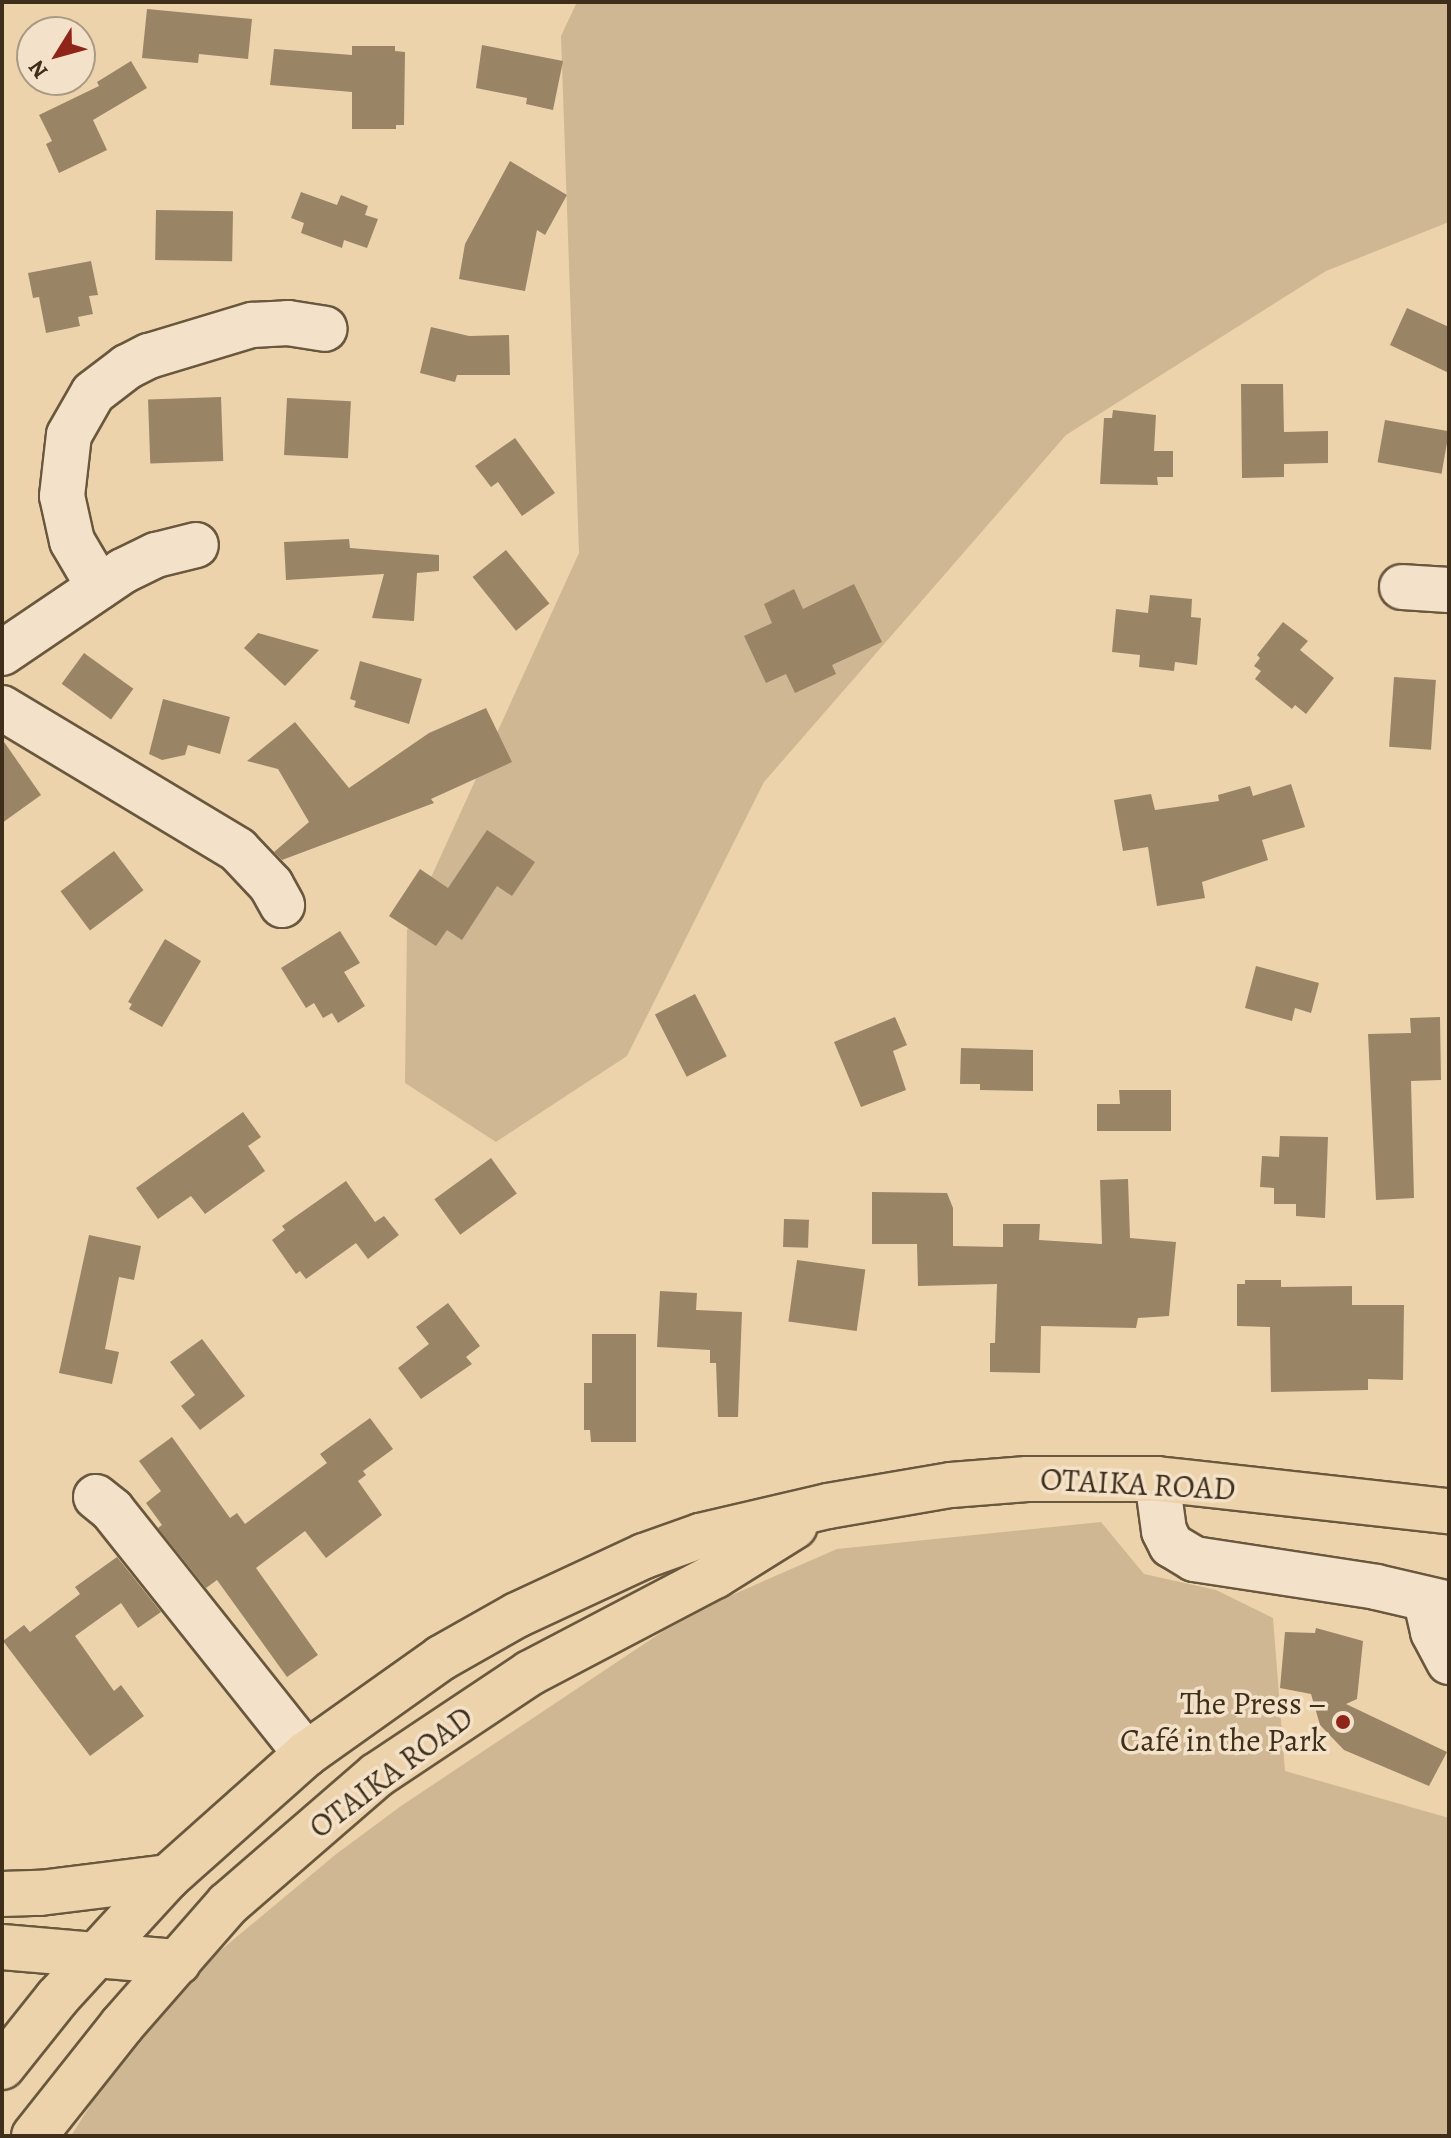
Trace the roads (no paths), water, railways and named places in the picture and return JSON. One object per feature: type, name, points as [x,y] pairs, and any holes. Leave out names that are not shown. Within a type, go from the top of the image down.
[{"type":"main road","name":"OTAIKA ROAD","points":[[2,2067],[98,1953],[168,1877],[306,1754],[441,1658],[573,1587],[700,1536],[896,1493],[1011,1480],[1157,1479],[1449,1511]]},
{"type":"main road","name":"OTAIKA ROAD","points":[[34,2136],[106,2044],[228,1904],[377,1775],[530,1673],[715,1576],[828,1506]]},
{"type":"main road","points":[[2,1894],[40,1893],[168,1877]]},
{"type":"main road","points":[[2,1947],[178,1962]]},
{"type":"street","points":[[99,587],[72,541],[62,496],[69,435],[93,393],[127,367],[149,356],[252,325],[288,323],[325,329]]},
{"type":"street","points":[[2,653],[99,587],[156,555],[196,545]]},
{"type":"street","points":[[1402,587],[1449,590]]},
{"type":"street","points":[[2,708],[238,850],[271,885],[282,905]]},
{"type":"street","points":[[1157,1479],[1164,1531],[1171,1545],[1194,1559],[1376,1587],[1438,1603],[1433,1632],[1449,1662]]},
{"type":"street","points":[[96,1497],[112,1510],[306,1754]]},
{"type":"place","name":"The Press – Café in the Park","points":[[1343,1722]]}]
